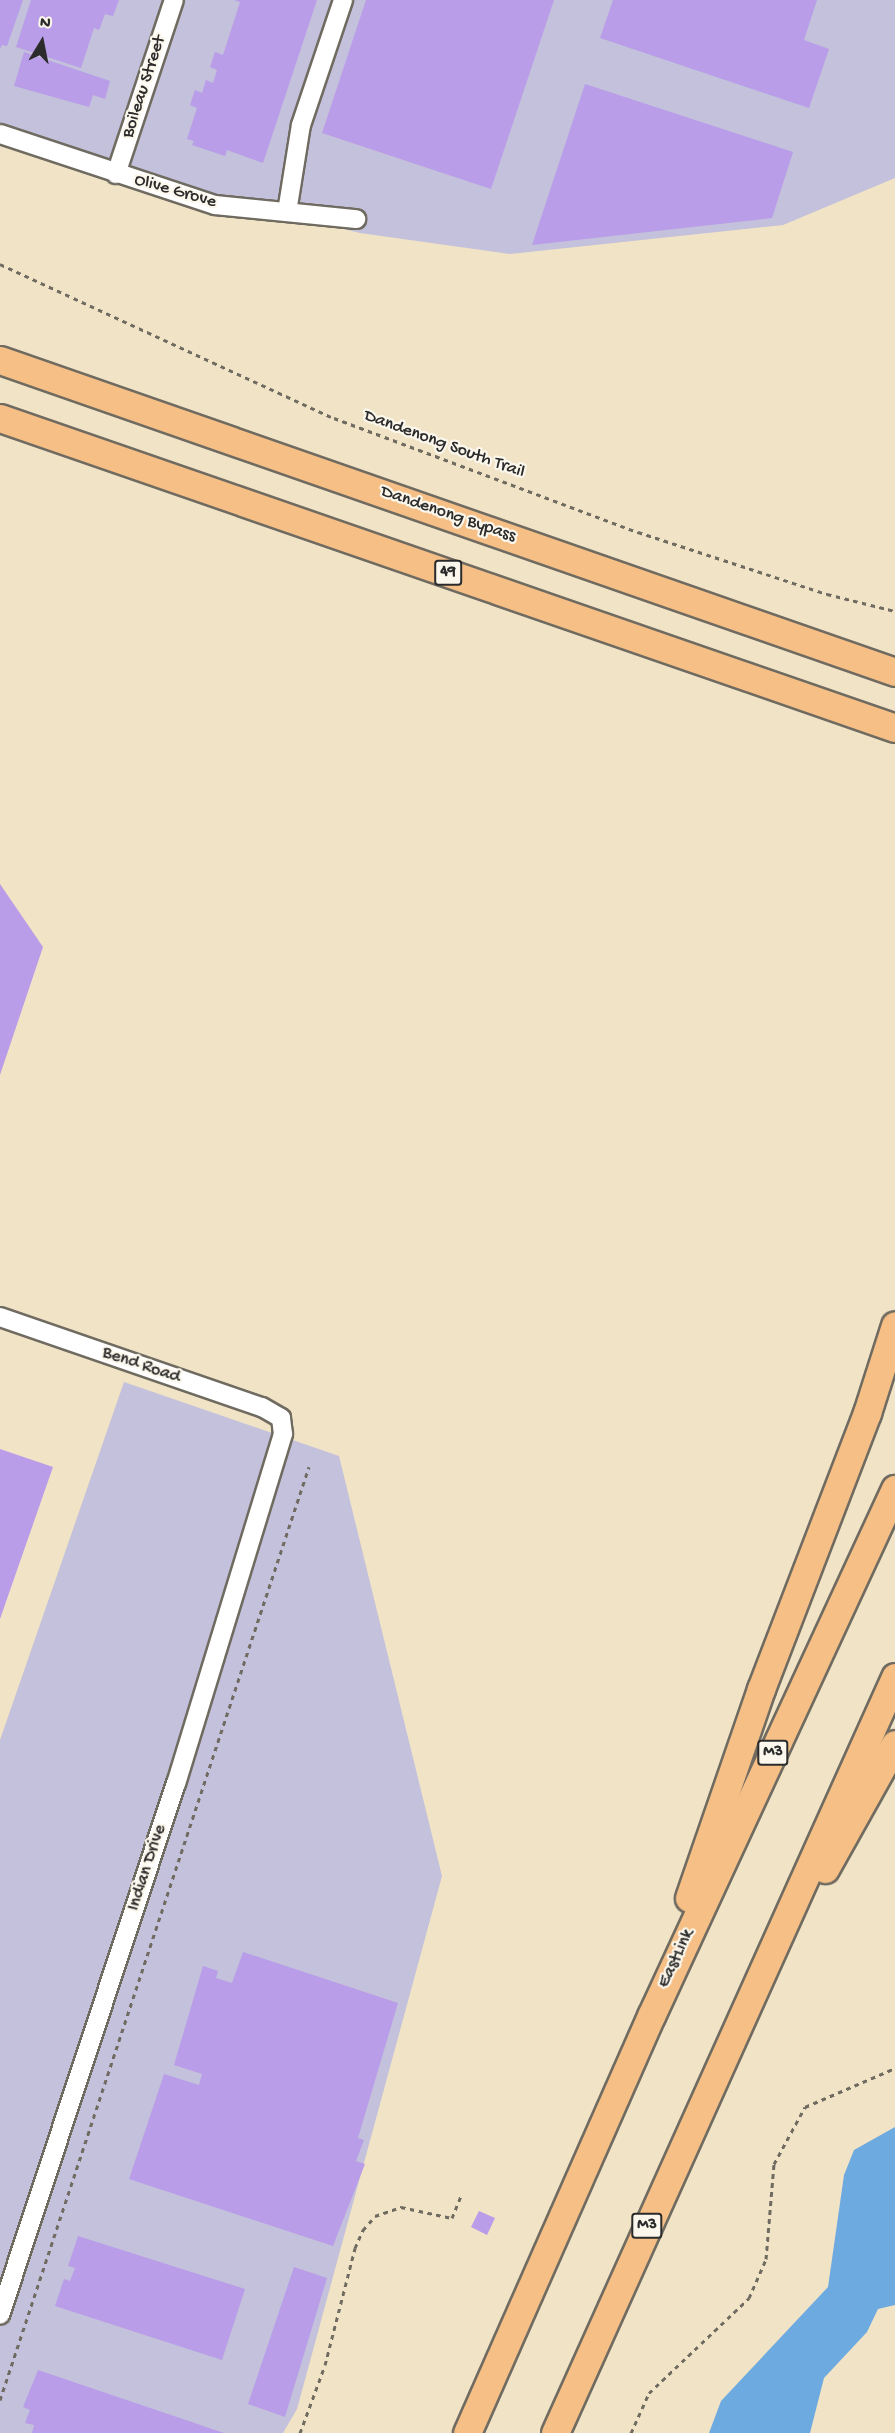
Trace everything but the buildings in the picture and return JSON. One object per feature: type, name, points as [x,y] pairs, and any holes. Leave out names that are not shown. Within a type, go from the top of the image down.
[{"type":"highway","name":"Dandenong Bypass","points":[[0,360],[895,672]]},
{"type":"highway","name":"49","points":[[0,418],[895,728]]},
{"type":"highway","points":[[744,618],[895,660]]},
{"type":"highway","points":[[651,2016],[719,1807],[867,1413],[895,1325]]},
{"type":"highway","name":"EastLink","points":[[467,2433],[651,2016],[895,1489]]},
{"type":"highway","name":"M3","points":[[555,2433],[895,1677]]},
{"type":"highway","points":[[740,2019],[895,1744]]},
{"type":"highway","points":[[454,2433],[556,2229]]},
{"type":"street","name":"Boileau Street","points":[[116,174],[174,0]]},
{"type":"street","points":[[286,212],[302,125],[343,0]]},
{"type":"street","name":"Olive Grove","points":[[0,134],[215,205],[356,219]]},
{"type":"street","name":"Bend Road","points":[[0,1317],[262,1407],[281,1418]]},
{"type":"street","name":"Indian Drive","points":[[0,2315],[183,1761],[284,1434],[281,1418]]},
{"type":"path","name":"Dandenong South Trail","points":[[0,264],[334,418],[638,531],[827,594],[895,611]]},
{"type":"path","points":[[0,2400],[309,1467]]},
{"type":"path","points":[[631,2433],[649,2393],[749,2298],[766,2259],[774,2164],[805,2107],[895,2068]]},
{"type":"path","points":[[300,2433],[326,2365],[355,2248],[363,2230],[375,2216],[401,2207],[452,2218],[461,2196]]},
{"type":"shaded area","points":[[0,0],[895,0],[895,178],[783,225],[510,254],[360,233],[204,195],[0,124]]},
{"type":"shaded area","points":[[124,1382],[339,1456],[442,1876],[297,2409],[283,2433],[0,2433],[0,1740]]},
{"type":"water","points":[[895,2127],[895,2305],[878,2309],[867,2332],[824,2378],[810,2433],[709,2433],[721,2401],[828,2287],[844,2175],[854,2150]]}]
